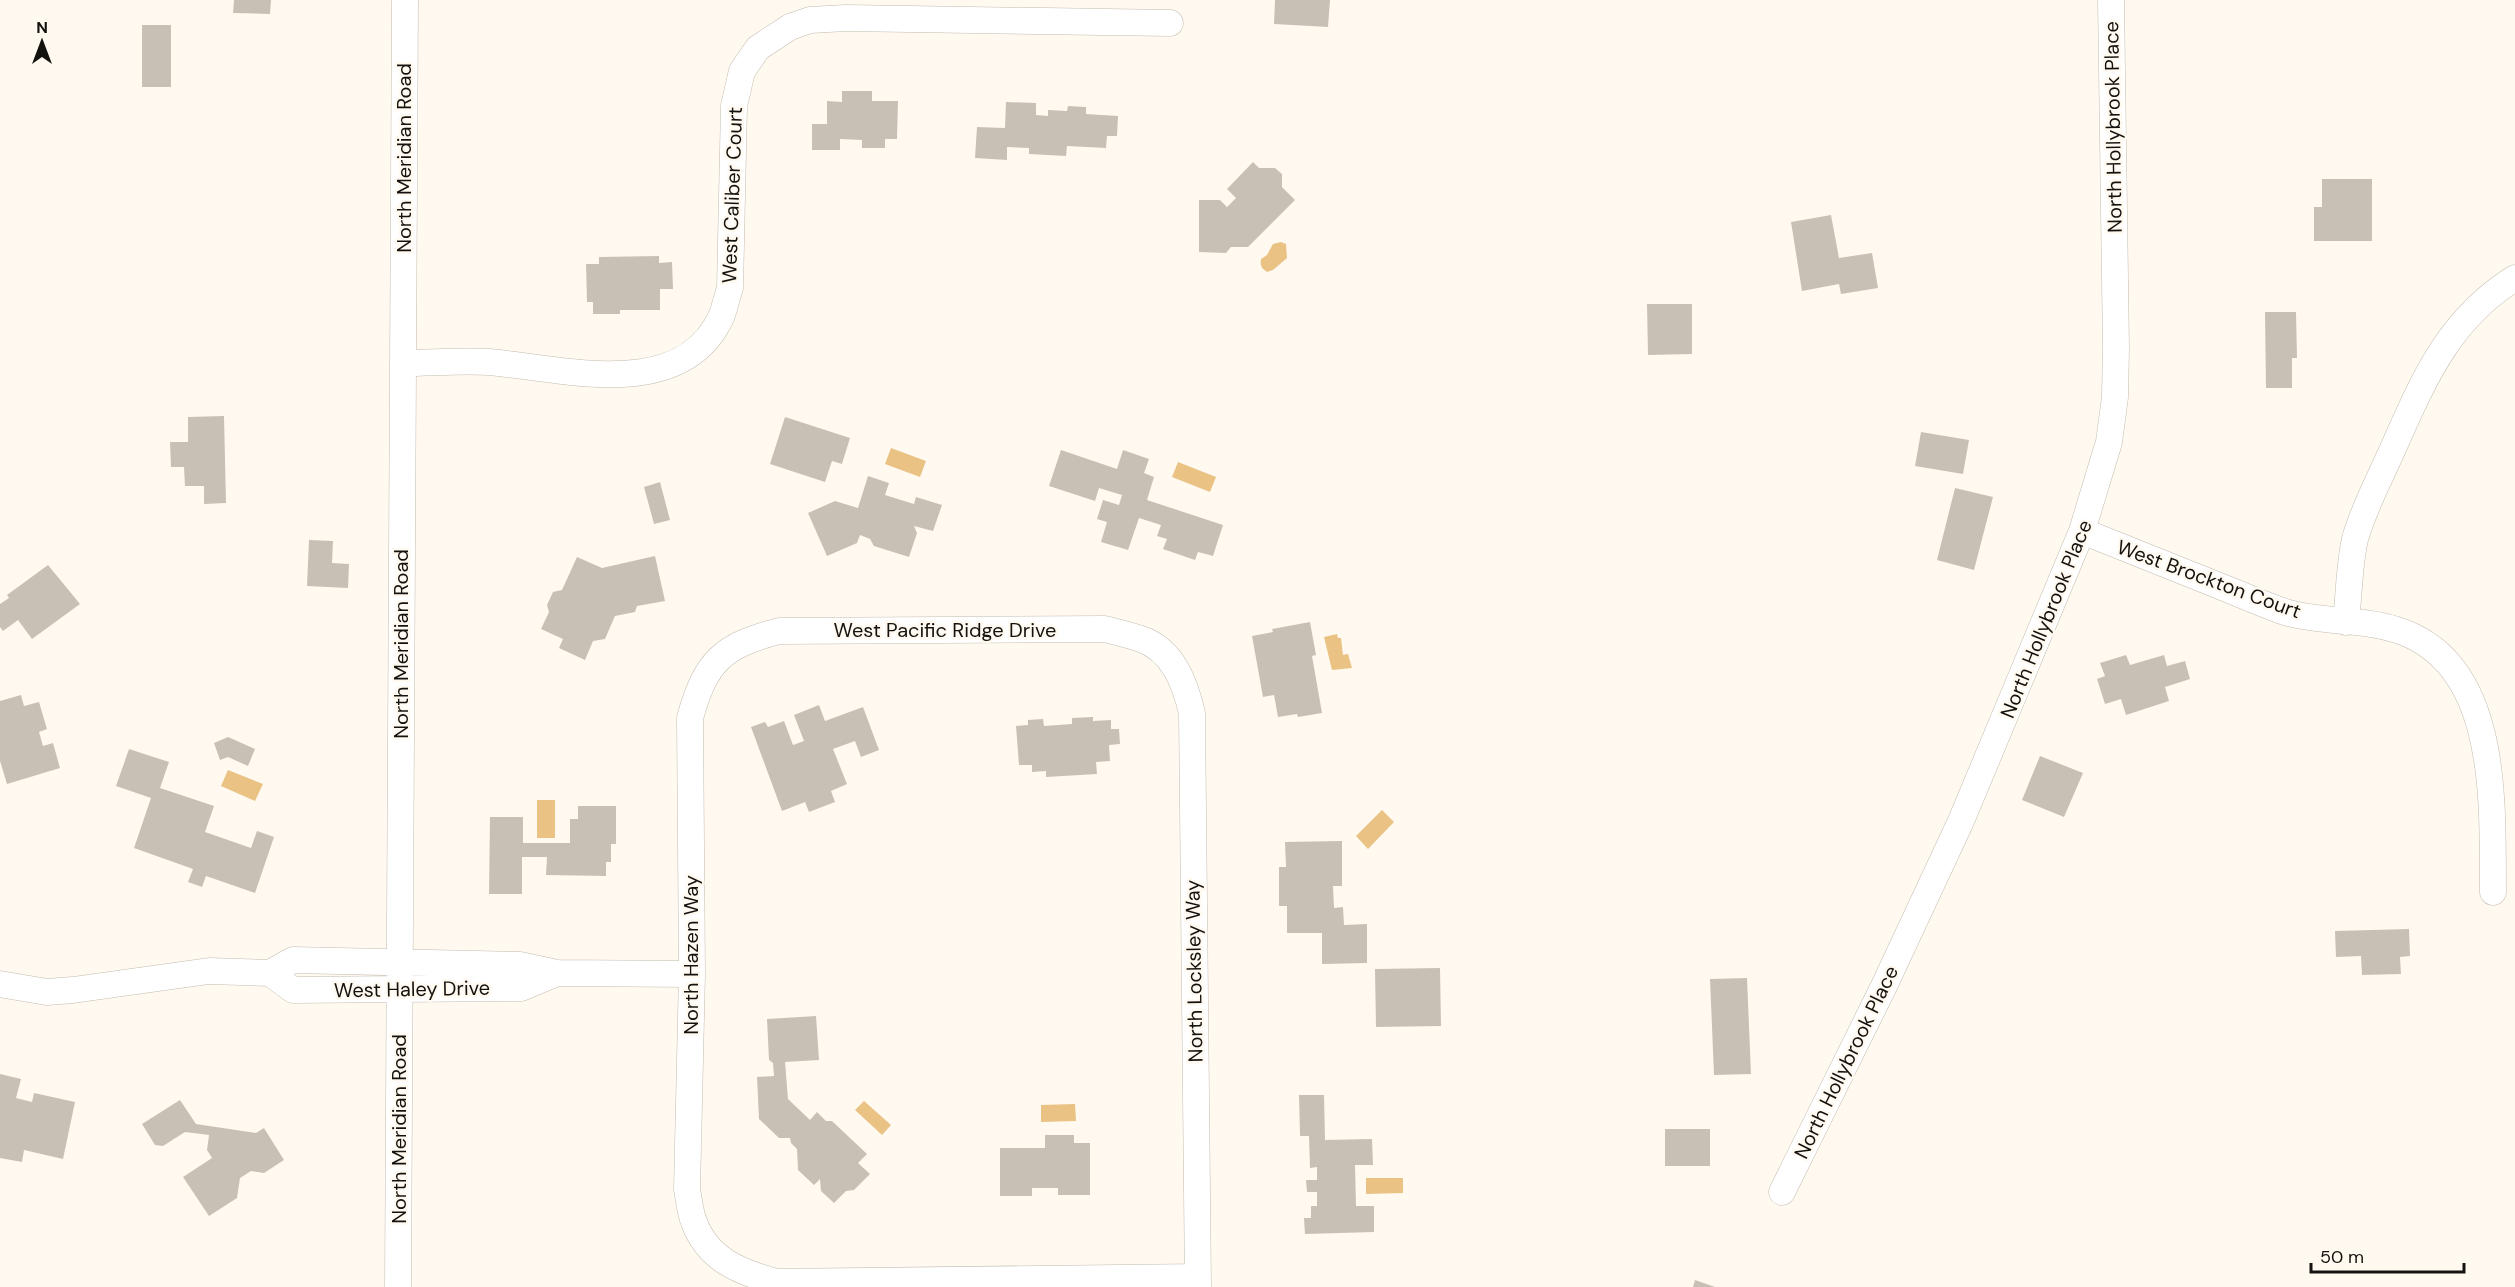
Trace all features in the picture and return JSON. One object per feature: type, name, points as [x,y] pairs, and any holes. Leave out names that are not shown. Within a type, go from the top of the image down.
[{"type":"street","name":"North Meridian Road","points":[[398,1287],[405,0]]},
{"type":"street","name":"North Hollybrook Place","points":[[1782,1192],[1884,986],[1961,821],[2082,531],[2103,466],[2115,397],[2116,349],[2111,0]]},
{"type":"street","name":"West Caliber Court","points":[[403,363],[486,362],[573,373],[614,374],[657,371],[683,359],[705,340],[722,315],[730,288],[734,106],[742,71],[758,48],[790,27],[810,20],[846,18],[1170,23]]},
{"type":"street","points":[[2346,622],[2355,541],[2424,380],[2437,355],[2456,328],[2475,308],[2515,278]]},
{"type":"street","name":"West Brockton Court","points":[[2082,531],[2286,612],[2398,630],[2422,642],[2442,658],[2459,679],[2472,704],[2489,760],[2493,892]]},
{"type":"street","name":"West Pacific Ridge Drive","points":[[718,658],[747,639],[779,631],[1105,629],[1144,639],[1170,659]]},
{"type":"street","name":"North Hazen Way","points":[[718,658],[699,687],[690,718],[692,974],[687,1189],[694,1222],[713,1254],[743,1273],[776,1282],[1197,1282]]},
{"type":"street","name":"North Locksley Way","points":[[1170,659],[1185,685],[1192,712],[1197,1282]]},
{"type":"street","name":"West Haley Drive","points":[[0,984],[47,992],[97,988],[209,971],[270,973],[293,960],[520,964],[557,973],[692,974]]},
{"type":"street","name":"West Haley Drive","points":[[270,973],[293,990],[521,988],[557,973]]},
{"type":"shaded area","points":[[1281,242],[1286,244],[1287,258],[1273,270],[1267,272],[1261,266],[1261,259],[1267,255],[1273,244]]},
{"type":"shaded area","points":[[891,448],[926,461],[920,477],[885,464]]},
{"type":"shaded area","points":[[1178,462],[1216,477],[1210,492],[1172,477]]},
{"type":"shaded area","points":[[1337,634],[1338,638],[1341,638],[1343,655],[1348,654],[1352,668],[1332,670],[1324,637]]},
{"type":"shaded area","points":[[228,770],[263,784],[255,801],[221,786]]},
{"type":"shaded area","points":[[537,800],[555,800],[555,838],[537,838]]},
{"type":"shaded area","points":[[1382,810],[1394,822],[1368,849],[1356,836]]},
{"type":"shaded area","points":[[864,1101],[891,1125],[882,1135],[855,1110]]},
{"type":"shaded area","points":[[1075,1104],[1076,1121],[1041,1122],[1041,1105]]},
{"type":"shaded area","points":[[1366,1178],[1403,1178],[1403,1193],[1366,1194]]},
{"type":"building","points":[[234,0],[271,0],[270,14],[233,13]]},
{"type":"building","points":[[1275,0],[1330,0],[1328,27],[1274,24]]},
{"type":"building","points":[[142,25],[171,25],[171,87],[142,87]]},
{"type":"building","points":[[842,91],[872,91],[872,101],[898,101],[897,139],[885,139],[885,148],[862,148],[862,140],[840,139],[840,150],[812,150],[812,124],[827,124],[827,101],[842,102]]},
{"type":"building","points":[[1006,102],[1036,103],[1036,115],[1048,116],[1048,110],[1067,111],[1068,106],[1086,107],[1086,114],[1118,116],[1117,136],[1107,136],[1106,148],[1067,146],[1066,156],[1029,154],[1029,148],[1007,147],[1007,160],[975,158],[977,127],[1005,128]]},
{"type":"building","points":[[1253,162],[1259,168],[1275,168],[1282,174],[1282,187],[1295,200],[1248,247],[1231,247],[1226,253],[1199,252],[1199,200],[1220,200],[1227,207],[1236,198],[1227,189]]},
{"type":"building","points":[[2322,179],[2372,179],[2372,241],[2314,241],[2314,207],[2322,207]]},
{"type":"building","points":[[1831,215],[1839,258],[1872,253],[1878,288],[1841,294],[1839,284],[1802,291],[1791,222]]},
{"type":"building","points":[[659,256],[659,263],[672,262],[673,289],[660,289],[660,310],[620,310],[620,314],[593,314],[593,302],[587,302],[586,264],[599,264],[599,257]]},
{"type":"building","points":[[1647,304],[1692,304],[1692,354],[1648,355]]},
{"type":"building","points":[[2265,312],[2296,312],[2297,358],[2292,358],[2292,388],[2266,388]]},
{"type":"building","points":[[224,416],[226,503],[204,504],[204,486],[185,486],[184,467],[171,467],[170,442],[188,442],[188,417]]},
{"type":"building","points":[[785,417],[850,438],[842,464],[832,461],[825,482],[770,464]]},
{"type":"building","points":[[1921,432],[1969,440],[1963,474],[1915,466]]},
{"type":"building","points":[[1061,450],[1117,469],[1123,450],[1149,459],[1144,473],[1154,477],[1147,500],[1223,525],[1213,556],[1198,552],[1195,560],[1163,549],[1167,539],[1157,536],[1161,525],[1139,518],[1128,550],[1101,542],[1107,522],[1097,519],[1103,500],[1119,505],[1122,495],[1099,488],[1095,501],[1049,486]]},
{"type":"building","points":[[868,476],[889,483],[885,495],[914,504],[916,497],[942,505],[933,531],[914,526],[917,533],[909,557],[874,546],[870,539],[860,535],[857,543],[827,556],[808,513],[835,501],[858,508]]},
{"type":"building","points":[[660,482],[670,520],[654,524],[644,487]]},
{"type":"building","points":[[1955,488],[1993,497],[1974,570],[1937,560]]},
{"type":"building","points":[[309,540],[333,541],[332,563],[349,564],[348,588],[307,586]]},
{"type":"building","points":[[655,556],[665,601],[637,606],[635,612],[615,616],[605,639],[593,641],[585,660],[559,648],[563,639],[541,629],[549,612],[547,605],[553,592],[562,590],[577,557],[602,568]]},
{"type":"building","points":[[48,565],[80,604],[32,639],[18,620],[3,631],[0,627],[0,604],[9,598],[7,595]]},
{"type":"building","points":[[1310,622],[1316,655],[1312,656],[1322,713],[1298,717],[1297,714],[1278,717],[1274,695],[1263,697],[1252,636],[1273,632],[1272,629]]},
{"type":"building","points":[[2126,655],[2130,665],[2164,655],[2167,666],[2185,661],[2190,679],[2165,687],[2169,701],[2126,715],[2121,699],[2105,704],[2097,679],[2105,676],[2100,663]]},
{"type":"building","points":[[21,695],[24,706],[39,702],[47,729],[39,732],[43,746],[53,743],[60,768],[7,784],[0,761],[0,701]]},
{"type":"building","points":[[819,705],[825,721],[863,707],[879,750],[861,757],[855,741],[833,749],[847,784],[831,791],[835,802],[809,812],[805,802],[782,811],[751,727],[765,722],[768,727],[784,721],[793,745],[804,741],[794,715]]},
{"type":"building","points":[[1093,717],[1093,721],[1111,720],[1111,729],[1119,729],[1120,744],[1109,745],[1110,761],[1096,762],[1097,774],[1046,777],[1046,771],[1032,772],[1032,765],[1019,765],[1016,726],[1028,725],[1028,720],[1043,719],[1044,726],[1072,724],[1072,718]]},
{"type":"building","points":[[228,737],[255,749],[248,766],[228,757],[220,760],[214,743]]},
{"type":"building","points":[[129,749],[169,762],[160,788],[214,806],[205,832],[251,848],[257,831],[274,837],[255,893],[206,876],[202,887],[188,882],[193,869],[134,848],[151,798],[116,786]]},
{"type":"building","points":[[2040,756],[2083,773],[2064,817],[2022,800]]},
{"type":"building","points":[[578,806],[616,806],[616,844],[611,844],[611,862],[606,862],[606,876],[546,875],[547,857],[522,857],[522,894],[489,894],[490,817],[523,817],[523,843],[570,843],[570,819],[578,819]]},
{"type":"building","points":[[1342,841],[1342,886],[1333,886],[1334,908],[1343,907],[1344,925],[1367,924],[1367,963],[1322,964],[1322,933],[1287,933],[1287,906],[1279,906],[1279,867],[1286,867],[1285,842]]},
{"type":"building","points":[[2409,929],[2410,956],[2400,957],[2401,974],[2362,975],[2361,956],[2336,957],[2335,931]]},
{"type":"building","points":[[1440,968],[1441,1026],[1376,1027],[1375,969]]},
{"type":"building","points":[[1747,978],[1751,1074],[1714,1075],[1710,979]]},
{"type":"building","points":[[816,1016],[819,1060],[785,1062],[788,1099],[810,1120],[817,1112],[826,1121],[832,1121],[867,1154],[858,1163],[870,1174],[854,1190],[846,1191],[834,1203],[821,1191],[820,1179],[814,1185],[798,1170],[797,1149],[791,1143],[790,1138],[779,1138],[759,1119],[757,1077],[774,1076],[773,1063],[769,1060],[767,1019]]},
{"type":"building","points":[[0,1074],[21,1079],[16,1098],[32,1102],[34,1093],[75,1102],[63,1159],[24,1150],[22,1162],[0,1158]]},
{"type":"building","points":[[1299,1095],[1324,1095],[1325,1140],[1372,1139],[1373,1165],[1355,1165],[1356,1206],[1374,1206],[1374,1232],[1305,1234],[1304,1218],[1311,1218],[1311,1206],[1317,1206],[1317,1192],[1307,1192],[1306,1180],[1317,1180],[1317,1167],[1310,1168],[1309,1136],[1300,1136]]},
{"type":"building","points":[[180,1100],[196,1124],[256,1133],[264,1128],[284,1160],[264,1173],[251,1171],[240,1178],[237,1198],[209,1216],[183,1177],[212,1158],[207,1150],[209,1135],[185,1132],[163,1146],[155,1145],[142,1124]]},
{"type":"building","points":[[1665,1129],[1710,1129],[1710,1166],[1665,1166]]},
{"type":"building","points":[[1045,1135],[1074,1135],[1074,1143],[1090,1143],[1090,1195],[1058,1195],[1058,1188],[1032,1188],[1032,1196],[1000,1196],[1000,1148],[1045,1148]]},
{"type":"building","points":[[1695,1280],[1715,1287],[1693,1287]]}]
